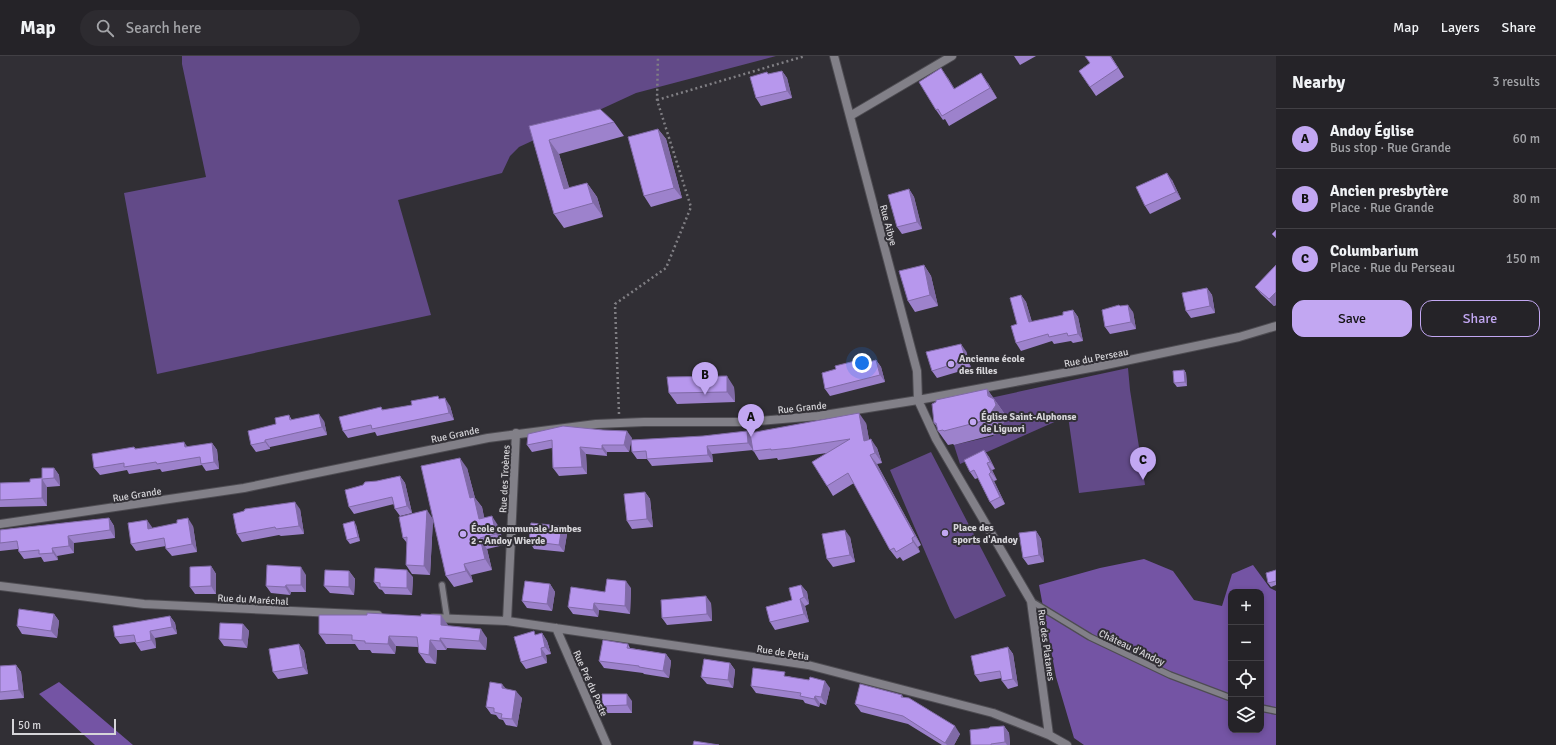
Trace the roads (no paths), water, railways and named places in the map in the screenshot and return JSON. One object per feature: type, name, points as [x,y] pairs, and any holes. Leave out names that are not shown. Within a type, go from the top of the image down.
[{"type":"street","name":"Rue Aibye","points":[[834,56],[917,371],[918,400]]},
{"type":"street","points":[[850,116],[952,56]]},
{"type":"street","name":"Rue du Perseau","points":[[918,400],[1101,366],[1239,337],[1276,326]]},
{"type":"street","name":"Rue Grande","points":[[0,524],[244,488],[516,433],[619,422],[747,422],[818,416],[918,400]]},
{"type":"street","name":"Rue des Platanes","points":[[918,400],[936,439],[1031,601],[1049,735]]},
{"type":"street","name":"Rue des Troènes","points":[[506,621],[516,433]]},
{"type":"street","name":"Rue du Maréchal","points":[[0,586],[144,604],[383,616]]},
{"type":"street","points":[[423,617],[506,621]]},
{"type":"street","name":"Rue de Petia","points":[[506,621],[808,665],[993,713],[1049,735]]},
{"type":"street","name":"Rue Pré du Poste","points":[[556,628],[607,745]]},
{"type":"street","points":[[1049,735],[1066,745]]},
{"type":"lane","points":[[442,585],[447,618]]},
{"type":"lane","name":"Château d'Andoy","points":[[1031,601],[1090,638],[1170,675],[1228,697]]},
{"type":"lane","points":[[1264,709],[1276,711]]},
{"type":"place","name":"Ancienne école des filles","points":[[951,364]]},
{"type":"place","name":"Ancien presbytère","points":[[705,395]]},
{"type":"place","name":"Église Saint-Alphonse de Liguori","points":[[973,422]]},
{"type":"place","name":"Andoy Église","points":[[751,437]]},
{"type":"place","name":"Columbarium","points":[[1143,480]]},
{"type":"place","name":"Place des sports d'Andoy","points":[[945,533]]},
{"type":"place","name":"École communale Jambes 2 - Andoy Wierde","points":[[463,534]]}]
